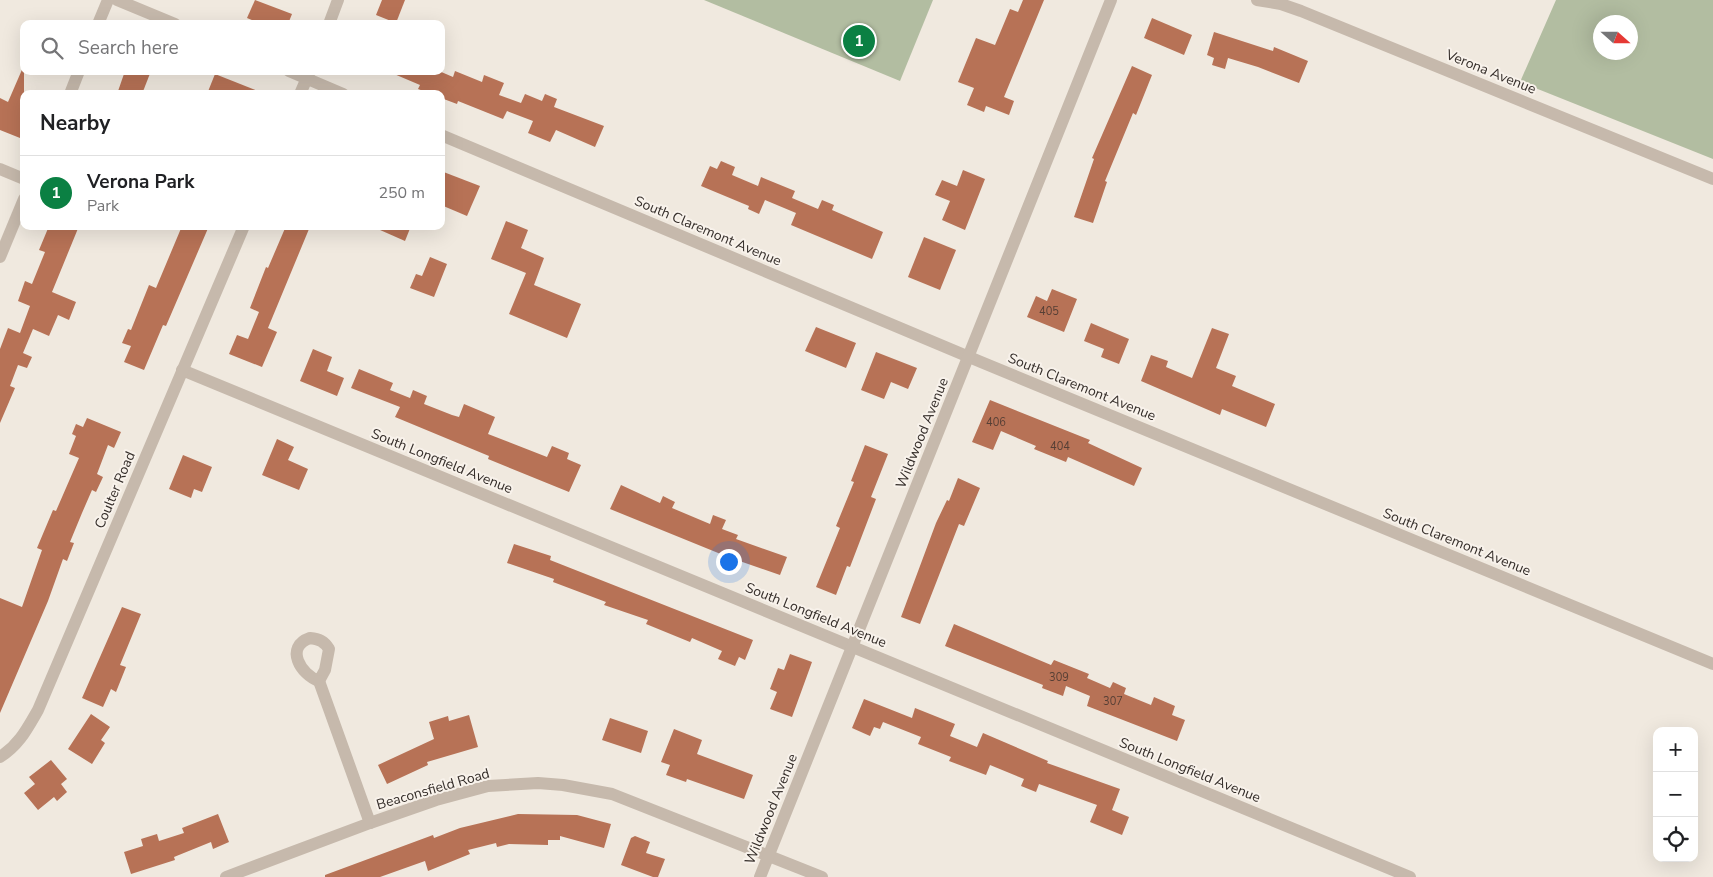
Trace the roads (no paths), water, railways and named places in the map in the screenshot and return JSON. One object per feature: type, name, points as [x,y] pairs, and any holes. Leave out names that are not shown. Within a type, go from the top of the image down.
[{"type":"street","points":[[100,20],[108,0]]},
{"type":"street","points":[[330,20],[338,0]]},
{"type":"street","name":"Wildwood Avenue","points":[[760,877],[1111,0]]},
{"type":"street","name":"Verona Avenue","points":[[1257,0],[1281,4],[1301,11],[1713,178]]},
{"type":"street","points":[[121,1],[166,20]]},
{"type":"street","points":[[72,90],[77,75]]},
{"type":"street","points":[[302,90],[308,75],[336,90]]},
{"type":"street","name":"South Claremont Avenue","points":[[445,137],[969,357],[1713,664]]},
{"type":"street","points":[[0,169],[20,177]]},
{"type":"street","points":[[0,257],[20,209]]},
{"type":"street","name":"Coulter Road","points":[[0,756],[11,749],[23,736],[38,710],[242,230]]},
{"type":"street","name":"South Longfield Avenue","points":[[182,370],[1410,877]]},
{"type":"street","points":[[319,681],[370,823]]},
{"type":"street","name":"Beaconsfield Road","points":[[226,877],[436,800],[488,786],[538,783],[563,785],[612,794],[822,877]]},
{"type":"place","name":"Verona Park","points":[[859,41]]}]
